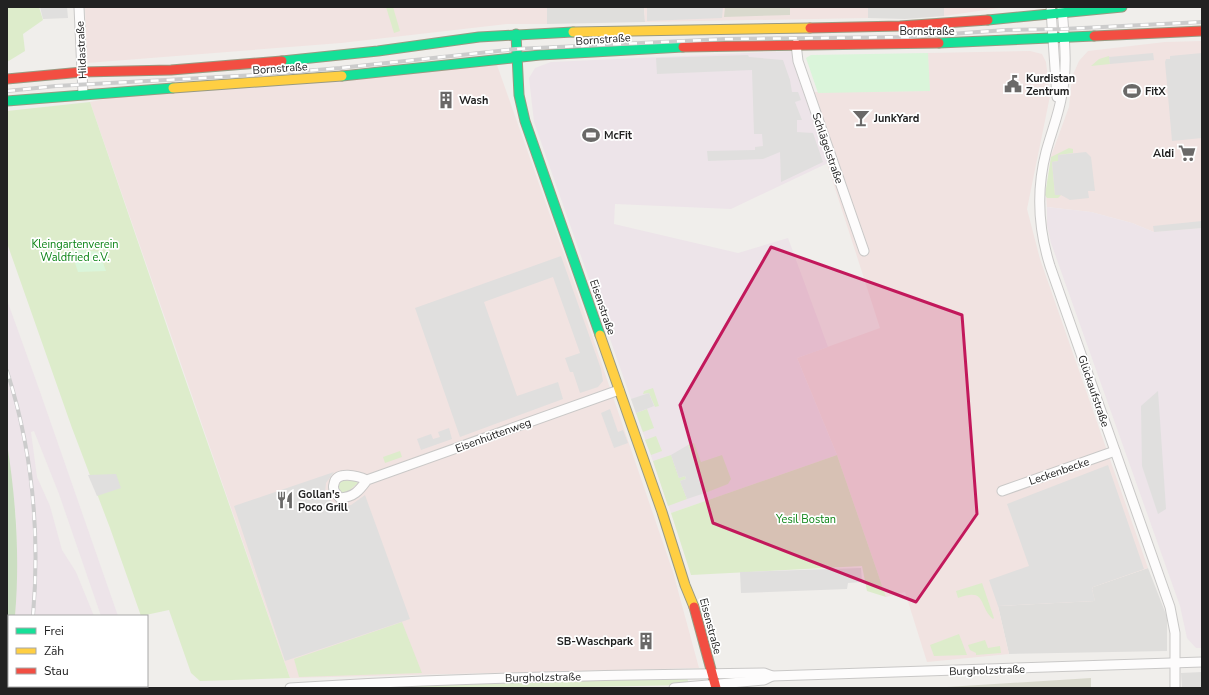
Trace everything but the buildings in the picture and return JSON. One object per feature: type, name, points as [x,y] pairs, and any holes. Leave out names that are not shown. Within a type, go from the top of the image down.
[{"type":"main road","name":"Bornstraße","points":[[7,80],[82,72],[171,70],[258,64],[544,32],[900,26],[943,24],[1062,9],[1122,7]]},
{"type":"main road","name":"Bornstraße","points":[[7,101],[83,94],[343,76],[517,58],[674,47],[796,44],[963,43],[1202,31]]},
{"type":"main road","name":"Eisenstraße","points":[[516,34],[519,95],[525,122],[672,540],[685,585],[685,600],[688,615],[711,687]]},
{"type":"street","name":"Hildastraße","points":[[79,7],[83,94]]},
{"type":"street","name":"Glückaufstraße","points":[[1062,9],[1065,68],[1057,116],[1045,155],[1039,191],[1041,230],[1050,266],[1170,607],[1175,633],[1175,688]]},
{"type":"street","name":"Glückaufstraße","points":[[1051,10],[1057,86],[1057,116]]},
{"type":"street","name":"Schlägelstraße","points":[[796,44],[798,61],[864,251]]},
{"type":"street","name":"Eisenhüttenweg","points":[[367,480],[619,390]]},
{"type":"street","name":"Leckenbecke","points":[[1002,491],[1115,451]]},
{"type":"street","name":"Burgholzstraße","points":[[290,688],[478,678],[708,674],[764,674],[772,676],[1202,662]]},
{"type":"street","name":"Burgholzstraße","points":[[674,688],[711,687],[764,680],[772,676]]},
{"type":"highlighted area","points":[[771,247],[962,315],[977,514],[916,602],[713,523],[680,405]]},
{"type":"shaded area","points":[[40,7],[67,7],[68,18],[43,19]]},
{"type":"shaded area","points":[[85,7],[547,7],[547,24],[507,24],[341,43],[87,63]]},
{"type":"shaded area","points":[[547,7],[644,7],[645,22],[547,24]]},
{"type":"shaded area","points":[[644,7],[868,7],[868,18],[645,22]]},
{"type":"shaded area","points":[[647,7],[723,7],[722,18],[647,21]]},
{"type":"shaded area","points":[[725,7],[790,7],[790,15],[724,17]]},
{"type":"shaded area","points":[[868,7],[944,7],[944,16],[905,19],[868,18]]},
{"type":"shaded area","points":[[944,7],[1006,7],[944,16]]},
{"type":"shaded area","points":[[1202,41],[1202,228],[1154,232],[1132,223],[1091,212],[1047,207],[1046,195],[1051,156],[1069,107],[1072,77],[1079,61],[1088,51],[1165,42]]},
{"type":"shaded area","points":[[791,51],[828,163],[731,209],[615,204],[614,224],[738,253],[788,238],[828,347],[797,358],[837,455],[671,513],[534,122],[529,78],[535,68],[551,62]]},
{"type":"shaded area","points":[[1030,51],[1042,54],[1046,62],[1050,96],[1027,209],[1040,259],[1148,568],[1093,587],[1092,589],[1095,601],[998,606],[1009,654],[927,662],[905,592],[886,597],[837,455],[797,358],[880,328],[804,92],[929,91],[928,53]]},
{"type":"shaded area","points":[[1153,53],[1154,60],[1110,64],[1109,57]]},
{"type":"shaded area","points":[[1202,53],[1202,138],[1172,141],[1165,62],[1166,59],[1170,59],[1170,56]]},
{"type":"shaded area","points":[[748,55],[749,57],[783,60],[790,80],[792,92],[798,92],[801,100],[795,102],[802,120],[797,120],[797,132],[813,133],[823,162],[781,182],[780,152],[763,159],[708,161],[707,151],[755,150],[755,147],[763,146],[762,134],[754,134],[752,70],[657,74],[656,58]]},
{"type":"shaded area","points":[[497,65],[573,280],[673,572],[699,668],[290,678],[90,102],[111,98]]},
{"type":"shaded area","points":[[1086,152],[1091,157],[1095,191],[1088,191],[1089,198],[1070,200],[1061,195],[1055,195],[1052,162],[1058,161],[1058,155]]},
{"type":"shaded area","points":[[1047,207],[1091,212],[1132,223],[1154,232],[1202,228],[1202,648],[1196,648],[1187,638],[1180,606],[1051,243],[1047,225]]},
{"type":"shaded area","points":[[1202,221],[1202,228],[1154,232],[1153,226]]},
{"type":"shaded area","points":[[561,256],[601,369],[603,381],[598,387],[580,393],[573,372],[570,372],[565,358],[580,353],[553,277],[484,302],[517,396],[558,382],[563,399],[460,437],[415,308]]},
{"type":"shaded area","points":[[7,300],[118,615],[101,615],[59,494],[34,431],[31,432],[37,477],[50,506],[62,550],[76,572],[94,615],[15,615],[17,552],[16,517],[7,443]]},
{"type":"shaded area","points":[[1158,391],[1166,509],[1158,514],[1142,466],[1141,406]]},
{"type":"shaded area","points":[[649,393],[654,406],[636,413],[631,399]]},
{"type":"shaded area","points":[[610,409],[618,432],[623,430],[628,443],[614,448],[601,413]]},
{"type":"shaded area","points":[[449,428],[452,439],[421,450],[417,439],[431,434],[433,439],[440,437],[438,432]]},
{"type":"shaded area","points":[[688,445],[705,493],[687,499],[680,481],[686,479],[685,476],[679,478],[671,455]]},
{"type":"shaded area","points":[[1108,465],[1144,569],[1093,587],[1092,589],[1095,601],[998,606],[989,580],[1029,566],[1007,504]]},
{"type":"shaded area","points":[[334,472],[326,483],[325,493],[334,504],[342,506],[351,505],[365,495],[410,619],[285,661],[234,506]]},
{"type":"shaded area","points":[[116,474],[121,488],[97,496],[88,475]]},
{"type":"shaded area","points":[[861,568],[862,582],[848,583],[847,589],[741,593],[740,572]]},
{"type":"shaded area","points":[[1148,568],[1167,617],[1167,651],[1009,654],[998,606],[1094,601],[1093,587]]},
{"type":"shaded area","points":[[1202,672],[1202,688],[1182,688],[1181,673]]},
{"type":"shaded area","points":[[1091,678],[1091,688],[931,688]]},
{"type":"shaded area","points":[[31,687],[119,687],[119,688]]},
{"type":"green space","points":[[7,7],[39,7],[43,20],[23,34],[25,51],[7,62]]},
{"type":"green space","points":[[386,7],[393,7],[400,31],[394,33]]},
{"type":"green space","points":[[928,53],[930,91],[818,93],[806,58],[811,55]]},
{"type":"green space","points":[[1109,56],[1110,64],[1091,66],[1099,59]]},
{"type":"green space","name":"Kleingartenverein Waldfried e.V.","points":[[90,102],[290,678],[200,681],[191,673],[169,610],[141,615],[110,528],[72,428],[7,243],[7,111]]},
{"type":"green space","points":[[1069,148],[1073,149],[1073,153],[1058,155],[1058,161],[1052,162],[1055,195],[1061,195],[1058,198],[1047,198],[1045,195],[1051,157]]},
{"type":"green space","points":[[83,250],[99,252],[106,271],[78,272],[71,251]]},
{"type":"green space","points":[[653,388],[659,406],[655,407],[649,393],[643,394],[644,391]]},
{"type":"green space","points":[[647,409],[654,428],[643,432],[636,413]]},
{"type":"green space","points":[[656,436],[662,451],[651,455],[645,440]]},
{"type":"green space","points":[[7,443],[15,507],[17,551],[15,615],[8,615],[8,670]]},
{"type":"green space","points":[[694,443],[701,462],[722,455],[731,479],[728,484],[705,493],[688,445]]},
{"type":"green space","points":[[400,451],[402,457],[385,463],[383,457]]},
{"type":"green space","points":[[671,455],[679,478],[685,476],[686,479],[680,481],[687,499],[668,506],[653,461]]},
{"type":"green space","name":"Yesil Bostan","points":[[837,455],[886,597],[867,591],[862,566],[691,575],[671,513]]},
{"type":"green space","points":[[343,480],[357,481],[358,483],[345,494],[338,488],[340,482]]},
{"type":"green space","points":[[982,583],[994,618],[993,619],[988,614],[978,596],[967,595],[958,598],[956,591]]},
{"type":"green space","points":[[402,622],[422,673],[299,677],[294,659]]},
{"type":"green space","points":[[959,634],[967,655],[934,656],[930,645]]},
{"type":"green space","points":[[985,640],[988,648],[1000,646],[1001,653],[976,655],[976,653],[970,650],[968,645]]},
{"type":"green space","points":[[687,677],[689,685],[532,688],[360,688]]},
{"type":"railway","points":[[7,91],[56,86],[258,75],[340,68],[516,49],[725,39],[908,37],[1006,30],[1063,29],[1202,22]]},
{"type":"railway","points":[[7,371],[23,431],[32,492],[35,554],[33,615]]},
{"type":"traffic: fast","points":[[988,20],[1122,7]]},
{"type":"traffic: fast","points":[[282,61],[378,51],[479,37],[573,32]]},
{"type":"traffic: fast","points":[[516,34],[519,95],[525,121],[600,335]]},
{"type":"traffic: fast","points":[[939,43],[1094,36]]},
{"type":"traffic: fast","points":[[342,76],[540,55],[683,47]]},
{"type":"traffic: fast","points":[[7,101],[173,88]]},
{"type":"traffic: slow","points":[[573,32],[810,28]]},
{"type":"traffic: slow","points":[[173,88],[342,76]]},
{"type":"traffic: slow","points":[[600,335],[662,512],[685,585],[694,607]]},
{"type":"traffic: jam","points":[[810,28],[900,26],[988,20]]},
{"type":"traffic: jam","points":[[1094,36],[1202,31]]},
{"type":"traffic: jam","points":[[683,47],[939,43]]},
{"type":"traffic: jam","points":[[7,79],[82,72],[171,70],[282,61]]},
{"type":"traffic: jam","points":[[694,607],[716,688]]},
{"type":"place","name":"Kurdistan Zentrum","points":[[1013,84]]},
{"type":"place","name":"FitX","points":[[1132,91]]},
{"type":"place","name":"Wash","points":[[446,100]]},
{"type":"place","name":"JunkYard","points":[[861,118]]},
{"type":"place","name":"McFit","points":[[591,135]]},
{"type":"place","name":"Aldi","points":[[1187,153]]},
{"type":"place","name":"Gollan's Poco Grill","points":[[285,500]]},
{"type":"place","name":"SB-Waschpark","points":[[646,641]]}]
